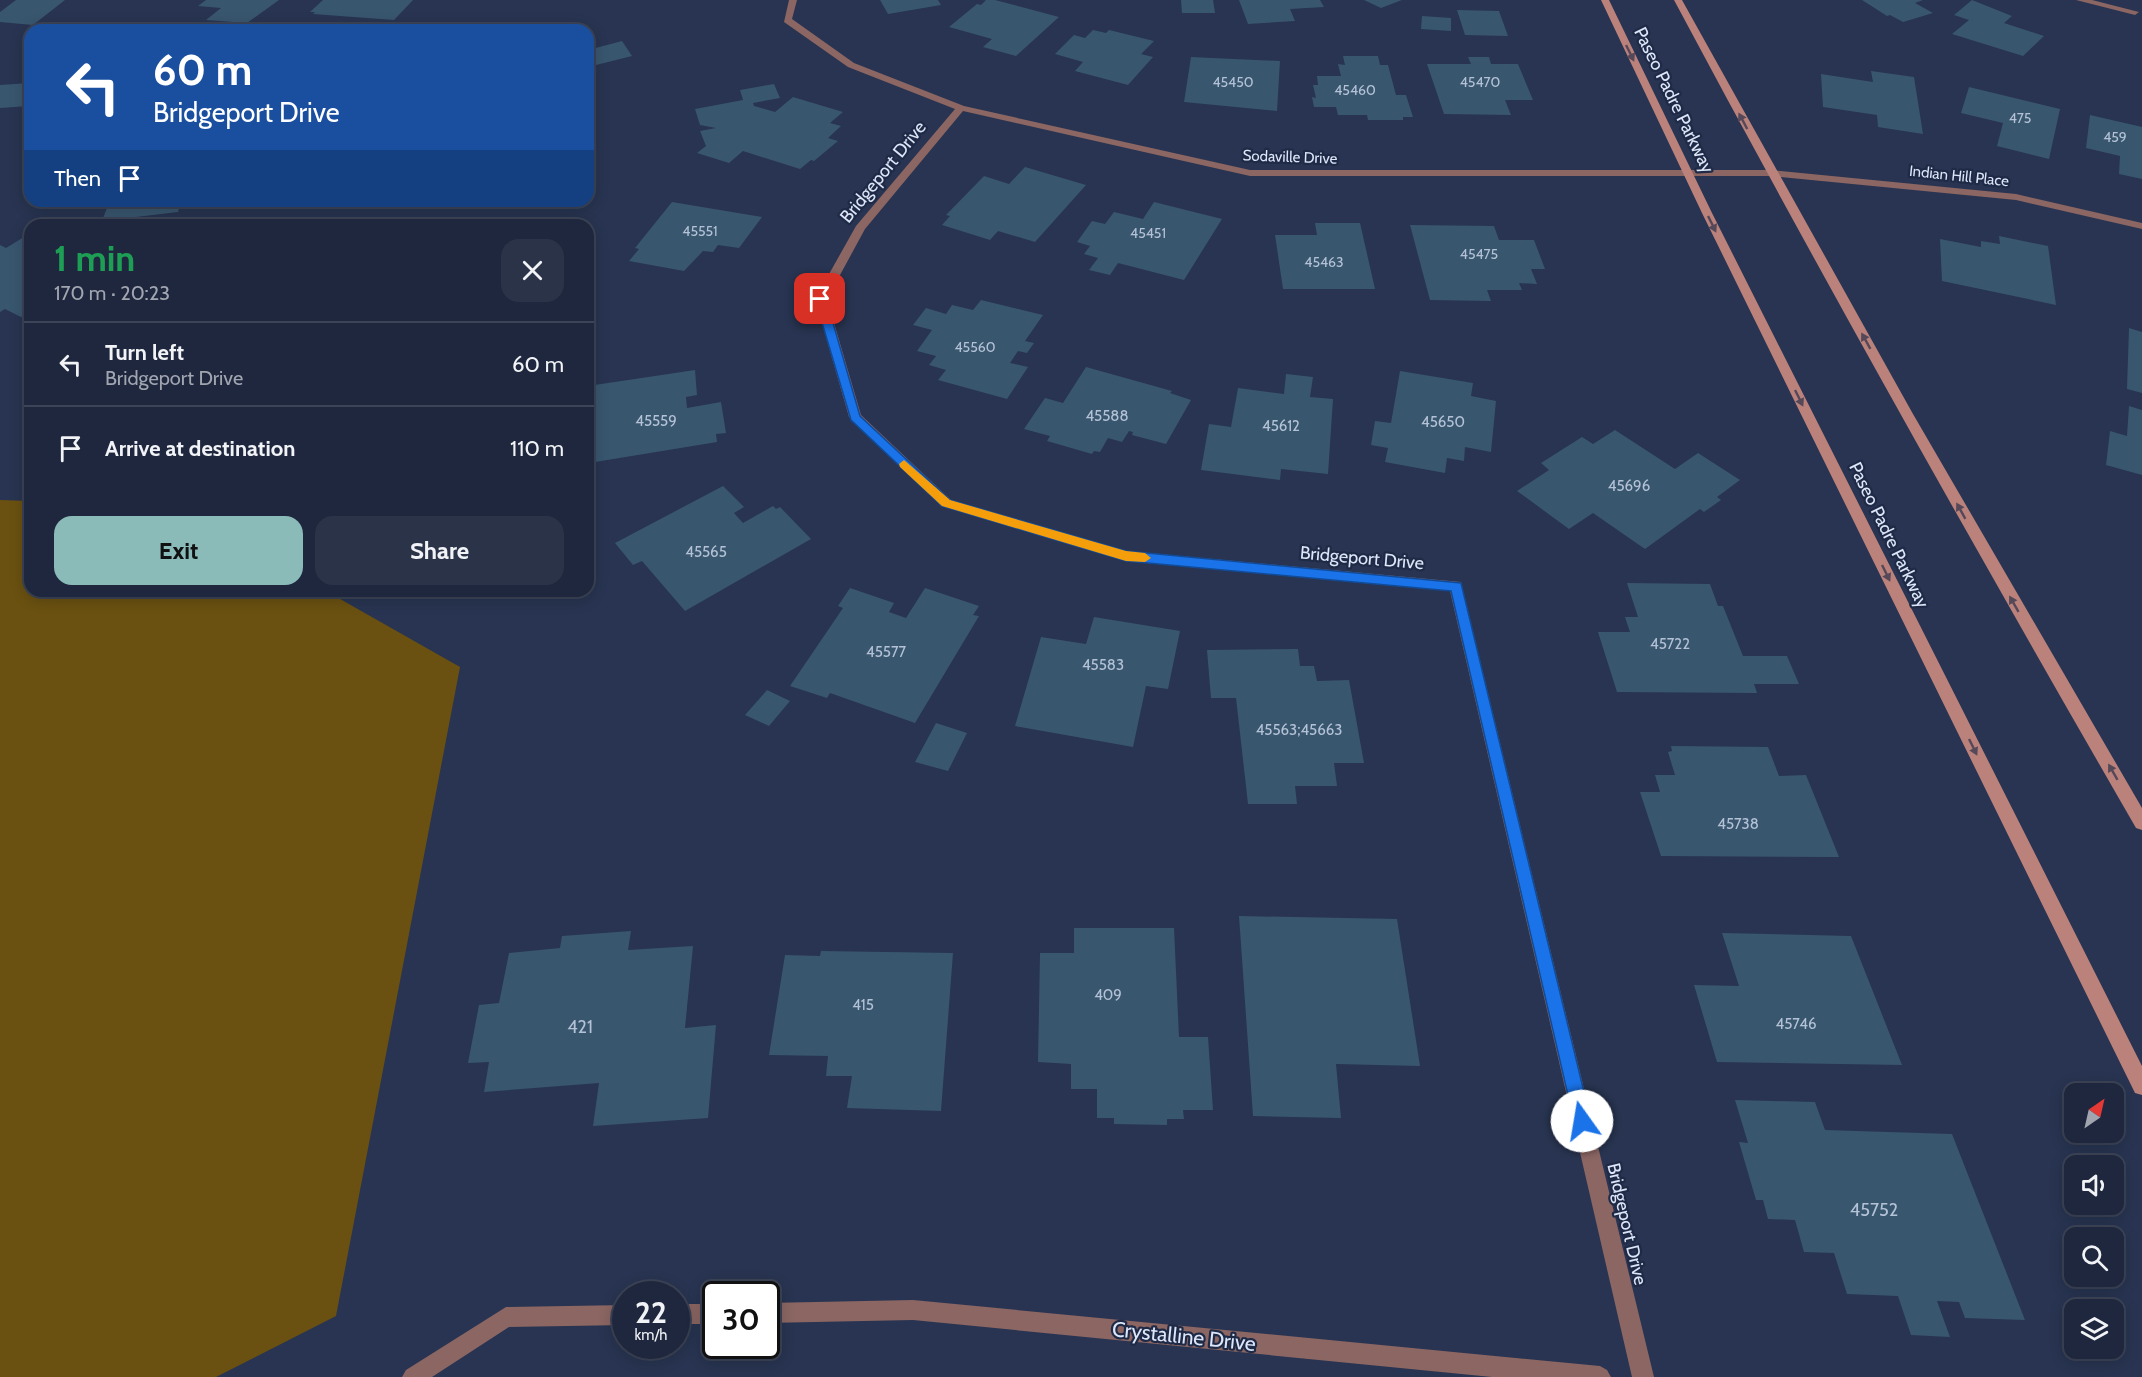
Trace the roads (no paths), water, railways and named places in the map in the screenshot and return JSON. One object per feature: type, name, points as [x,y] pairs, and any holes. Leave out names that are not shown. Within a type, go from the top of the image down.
[{"type":"main road","name":"Paseo Padre Parkway","points":[[1605,0],[1686,171],[2142,1086]]},
{"type":"main road","points":[[1678,0],[1770,173],[1990,562],[2142,823]]},
{"type":"street","name":"Sodaville Drive","points":[[793,0],[787,20],[851,65],[961,108],[1250,173],[1686,171],[1770,173]]},
{"type":"street","points":[[2080,0],[2135,12]]},
{"type":"street","name":"Bridgeport Drive","points":[[961,108],[860,228],[820,299],[855,417],[946,503],[1126,556],[1456,586],[1643,1377]]},
{"type":"street","name":"Indian Hill Place","points":[[1770,173],[2016,197],[2142,226]]},
{"type":"street","name":"Crystalline Drive","points":[[780,1313],[913,1310],[1600,1377]]},
{"type":"street","points":[[413,1377],[506,1317],[612,1315]]}]
